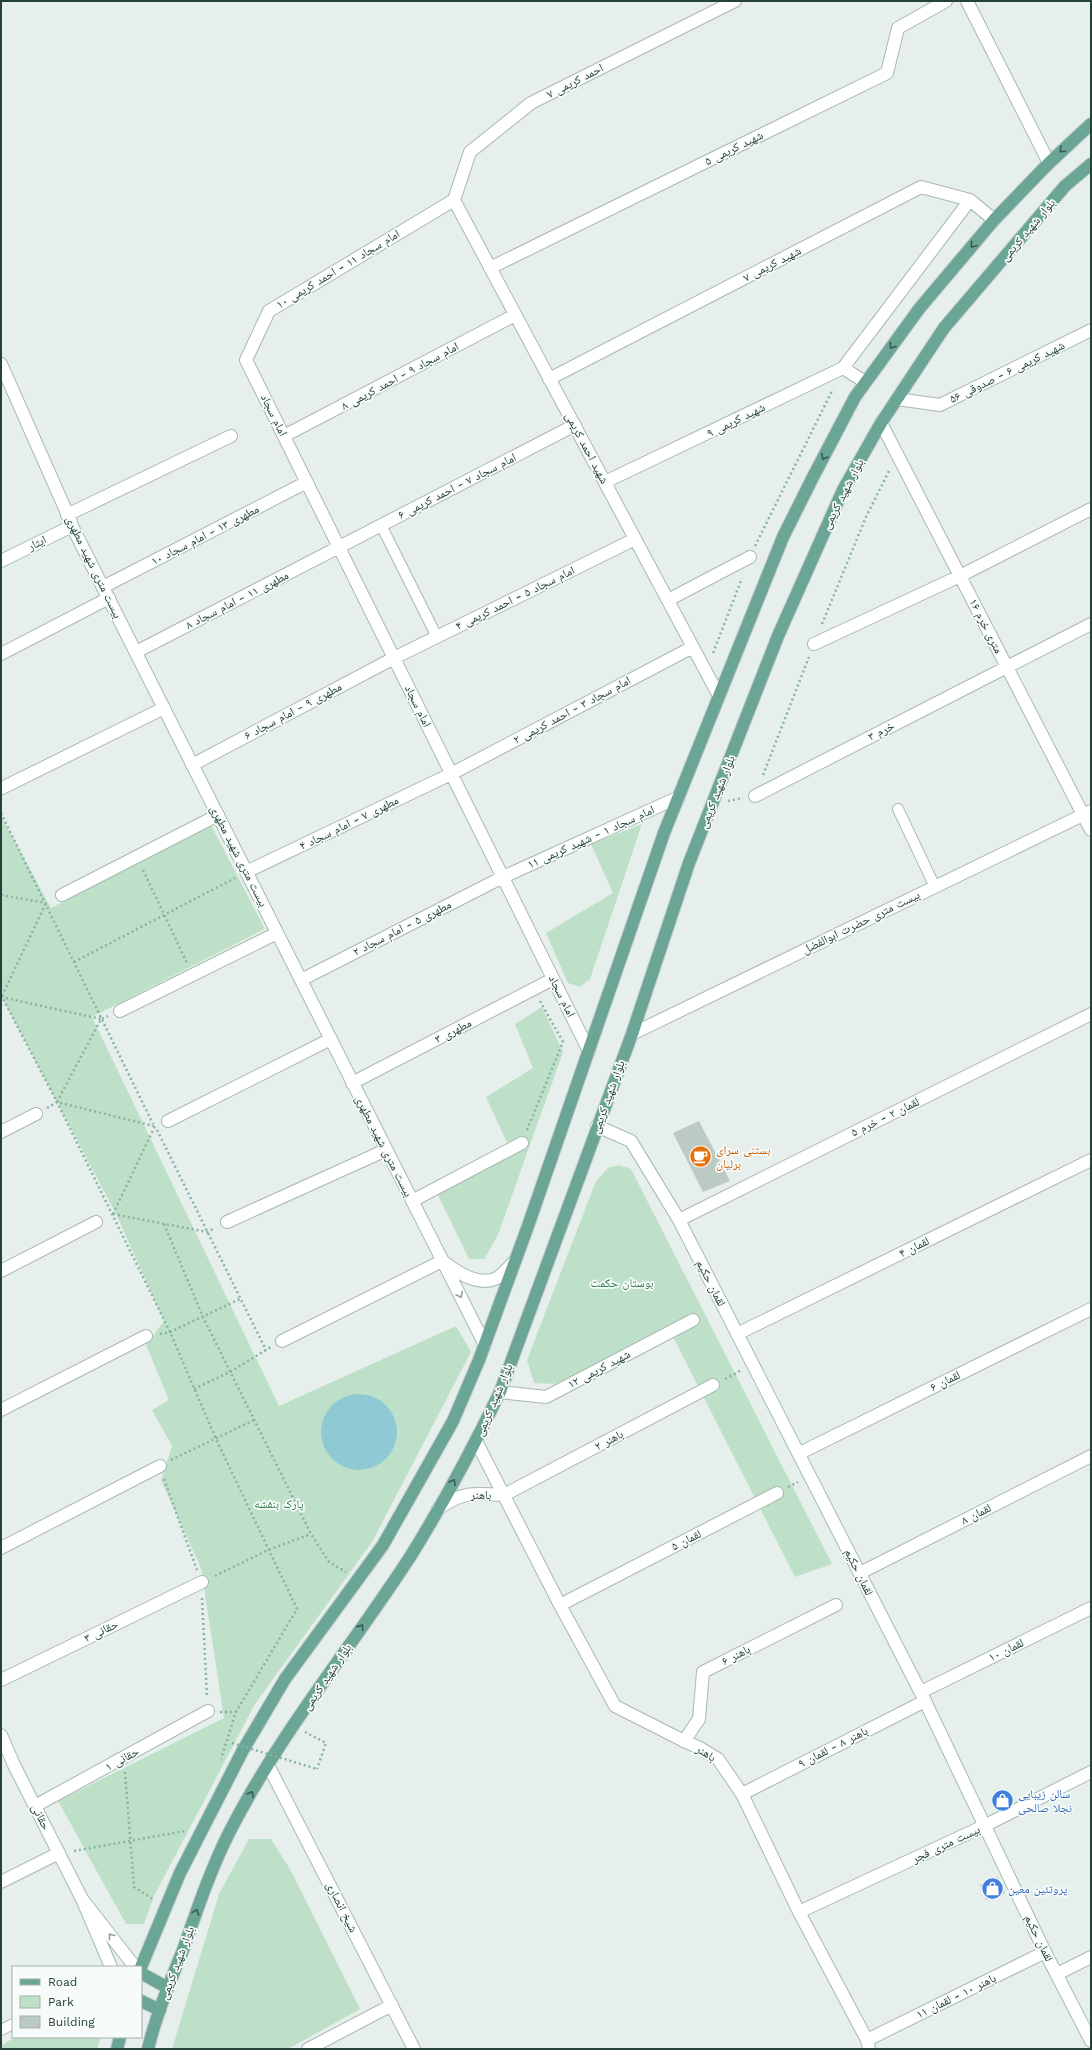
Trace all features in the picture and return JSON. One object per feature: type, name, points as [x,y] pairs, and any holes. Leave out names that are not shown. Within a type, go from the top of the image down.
[{"type":"main road","points":[[141,1966],[180,1873],[243,1750],[285,1679],[383,1545],[453,1421],[485,1345],[664,833],[783,537],[819,465],[865,382],[919,309],[994,220],[1049,163],[1091,124]]},
{"type":"main road","name":"بلوار شهید کریمی","points":[[148,2049],[168,1988],[206,1888],[230,1831],[268,1765],[410,1557],[476,1441],[500,1392],[632,1034],[689,863],[781,629],[843,490],[881,423],[944,328],[1065,186],[1091,164]]},
{"type":"main road","points":[[142,1975],[168,1988]]},
{"type":"main road","points":[[142,2001],[160,2010]]},
{"type":"main road","points":[[117,2049],[120,2038]]},
{"type":"street","name":"احمد کریمی ۷","points":[[454,200],[470,152],[531,104],[735,1]]},
{"type":"street","name":"شهید کریمی ۵","points":[[490,268],[887,73],[898,28],[946,1]]},
{"type":"street","points":[[968,1],[1049,163]]},
{"type":"street","name":"شهید کریمی ۷","points":[[550,378],[921,188],[970,200],[994,220]]},
{"type":"street","name":"شهید احمد کریمی","points":[[454,200],[720,696]]},
{"type":"street","name":"امام سجاد ۱۱ - احمد کریمی ۱۰","points":[[246,360],[269,311],[454,200]]},
{"type":"street","points":[[865,382],[843,368],[970,200]]},
{"type":"street","name":"امام سجاد ۹ - احمد کریمی ۸","points":[[284,436],[516,315]]},
{"type":"street","name":"شهید کریمی ۶ - صدوقی ۵۶","points":[[897,399],[940,405],[1091,330]]},
{"type":"street","name":"امام سجاد","points":[[246,360],[589,1051]]},
{"type":"street","name":"بیست متری شهید مطهری","points":[[1,364],[70,520],[103,587],[485,1345]]},
{"type":"street","name":"شهید کریمی ۹","points":[[605,482],[843,368]]},
{"type":"street","name":"۱۶ متری خرم","points":[[881,423],[1007,667],[1087,812],[1091,830]]},
{"type":"street","name":"امام سجاد ۷ - احمد کریمی ۶","points":[[339,547],[575,425]]},
{"type":"street","name":"ایثار","points":[[1,561],[70,520],[231,436]]},
{"type":"street","name":"مطهری ۱۳ - امام سجاد ۱۰","points":[[103,587],[307,482]]},
{"type":"street","points":[[814,644],[960,576],[1091,509]]},
{"type":"street","name":"امام سجاد ۵ - احمد کریمی ۴","points":[[394,658],[636,539]]},
{"type":"street","name":"مطهری ۱۱ - امام سجاد ۸","points":[[136,652],[339,547]]},
{"type":"street","points":[[668,600],[750,557]]},
{"type":"street","points":[[1,654],[109,598]]},
{"type":"street","name":"خرم ۳","points":[[755,796],[1091,624]]},
{"type":"street","name":"امام سجاد ۳ - احمد کریمی ۲","points":[[451,774],[693,647]]},
{"type":"street","name":"مطهری ۹ - امام سجاد ۶","points":[[192,765],[394,658]]},
{"type":"street","points":[[2,788],[164,708]]},
{"type":"street","name":"مطهری ۷ - امام سجاد ۴","points":[[246,872],[451,774]]},
{"type":"street","name":"امام سجاد ۱ - شهید کریمی ۱۱","points":[[503,877],[679,797]]},
{"type":"street","name":"بیست متری حضرت ابوالفضل","points":[[632,1034],[1087,812]]},
{"type":"street","points":[[62,895],[218,815]]},
{"type":"street","name":"مطهری ۵ - امام سجاد ۲","points":[[301,980],[503,877]]},
{"type":"street","points":[[120,1011],[278,933]]},
{"type":"street","name":"مطهری ۳","points":[[352,1083],[553,979]]},
{"type":"street","name":"لقمان ۲ - خرم ۵","points":[[679,1220],[1091,1014]]},
{"type":"street","points":[[168,1122],[331,1039]]},
{"type":"street","points":[[1,1132],[36,1114]]},
{"type":"street","name":"لقمان حکیم","points":[[597,1126],[631,1141],[679,1220],[800,1453],[923,1697],[986,1825],[1045,1952],[1091,2041]]},
{"type":"street","points":[[412,1202],[522,1143]]},
{"type":"street","points":[[227,1222],[386,1150]]},
{"type":"street","name":"لقمان ۴","points":[[738,1334],[1091,1160]]},
{"type":"street","points":[[1,1271],[96,1222]]},
{"type":"street","points":[[282,1341],[442,1261],[458,1272],[484,1281],[497,1278],[515,1260]]},
{"type":"street","name":"لقمان ۶","points":[[800,1453],[1091,1309]]},
{"type":"street","name":"شهید کریمی ۱۲","points":[[500,1392],[546,1397],[693,1320]]},
{"type":"street","points":[[1,1410],[146,1336]]},
{"type":"street","name":"باهنر ۲","points":[[504,1495],[713,1385]]},
{"type":"street","name":"باهنر","points":[[476,1441],[560,1605],[615,1706],[700,1748],[718,1759],[742,1794],[799,1912],[868,2044]]},
{"type":"street","name":"لقمان ۸","points":[[860,1573],[1091,1456]]},
{"type":"street","points":[[1,1548],[160,1466]]},
{"type":"street","name":"باهنر","points":[[438,1509],[458,1496],[469,1493],[504,1495]]},
{"type":"street","name":"لقمان ۵","points":[[560,1605],[777,1493]]},
{"type":"street","name":"حقانی ۳","points":[[1,1680],[202,1582]]},
{"type":"street","name":"باهنر ۶","points":[[684,1741],[699,1719],[703,1672],[836,1605]]},
{"type":"street","name":"لقمان ۱۰","points":[[923,1697],[1091,1608]]},
{"type":"street","name":"باهنر ۸ - لقمان ۹","points":[[742,1794],[923,1697]]},
{"type":"street","name":"حقانی ۱","points":[[35,1806],[208,1711]]},
{"type":"street","name":"حقانی","points":[[1,1735],[4,1751],[35,1806],[82,1899]]},
{"type":"street","name":"شیخ انصاری","points":[[268,1765],[414,2049]]},
{"type":"street","name":"بیست متری فجر","points":[[799,1912],[986,1825],[1091,1772]]},
{"type":"street","points":[[1,1882],[59,1853]]},
{"type":"street","points":[[82,1899],[111,1966]]},
{"type":"street","points":[[82,1899],[134,1966]]},
{"type":"street","name":"باهنر ۱۰ - لقمان ۱۱","points":[[868,2044],[1045,1952]]},
{"type":"street","points":[[1056,1974],[1091,1957]]},
{"type":"street","points":[[308,2049],[392,2006]]},
{"type":"lane","points":[[381,525],[437,637]]},
{"type":"lane","points":[[898,809],[935,887]]},
{"type":"lane","points":[[1,2030],[12,2024]]},
{"type":"path","points":[[706,671],[750,557],[843,368]]},
{"type":"path","points":[[713,804],[755,796],[814,644],[866,517],[898,455]]},
{"type":"path","points":[[1,813],[101,1019],[266,1350],[230,1372],[194,1389]]},
{"type":"path","points":[[137,857],[193,975]]},
{"type":"path","points":[[74,962],[246,872]]},
{"type":"path","points":[[1,895],[46,903]]},
{"type":"path","points":[[1,996],[46,903]]},
{"type":"path","points":[[522,1143],[563,1042],[534,990]]},
{"type":"path","points":[[1,996],[101,1019],[120,1011]]},
{"type":"path","points":[[1,996],[57,1102],[113,1214],[170,1332],[216,1439],[297,1608],[236,1712],[218,1766]]},
{"type":"path","points":[[36,1114],[57,1102],[101,1019]]},
{"type":"path","points":[[57,1102],[154,1126],[168,1122]]},
{"type":"path","points":[[113,1214],[154,1126]]},
{"type":"path","points":[[113,1214],[207,1232],[227,1222]]},
{"type":"path","points":[[164,1224],[203,1317],[311,1534],[329,1562],[358,1579]]},
{"type":"path","points":[[146,1336],[170,1332],[240,1299]]},
{"type":"path","points":[[713,1385],[753,1364]]},
{"type":"path","points":[[208,1711],[202,1582],[160,1466],[254,1420]]},
{"type":"path","points":[[777,1493],[811,1476]]},
{"type":"path","points":[[202,1582],[268,1550],[311,1534]]},
{"type":"path","points":[[232,1743],[317,1769],[326,1743],[294,1726]]},
{"type":"path","points":[[124,1757],[134,1887],[154,1898],[151,1904]]},
{"type":"path","points":[[59,1853],[188,1830]]},
{"type":"green space","name":"پارک بنفشه","points":[[1,816],[51,908],[211,825],[265,929],[92,1017],[279,1406],[456,1326],[471,1352],[372,1542],[255,1704],[154,1896],[144,1924],[126,1924],[58,1801],[224,1718],[201,1568],[161,1480],[172,1446],[152,1410],[169,1400],[146,1345],[164,1321],[117,1216],[2,997]]},
{"type":"green space","points":[[642,824],[590,979],[580,987],[568,983],[546,933],[613,893],[591,844]]},
{"type":"green space","points":[[542,1007],[563,1052],[498,1235],[484,1259],[469,1259],[434,1187],[508,1145],[486,1097],[533,1068],[515,1024]]},
{"type":"green space","name":"بوستان حکمت","points":[[619,1165],[631,1169],[832,1564],[795,1577],[668,1327],[565,1381],[554,1384],[534,1383],[527,1360],[596,1181],[608,1168]]},
{"type":"green space","points":[[249,1839],[271,1839],[290,1869],[360,2009],[288,2049],[172,2049],[219,1894]]},
{"type":"green space","points":[[13,2038],[101,2038],[97,2049],[1,2049],[1,2046]]},
{"type":"water","points":[[359,1394],[374,1397],[386,1405],[394,1417],[397,1432],[394,1447],[386,1459],[374,1467],[359,1470],[344,1467],[332,1459],[324,1447],[321,1432],[324,1417],[332,1405],[344,1397]]},
{"type":"building","name":"بستنی سرای برلیان","points":[[699,1121],[730,1181],[703,1192],[673,1133]]},
{"type":"building","name":"پروتئین معین","points":[[998,1877],[1005,1893],[986,1900],[980,1885]]},
{"type":"place","name":"بستنی سرای برلیان","points":[[701,1157]]},
{"type":"place","name":"سالن زیبایی نجلا صالحی","points":[[1002,1801]]},
{"type":"place","name":"پروتئین معین","points":[[992,1889]]}]
